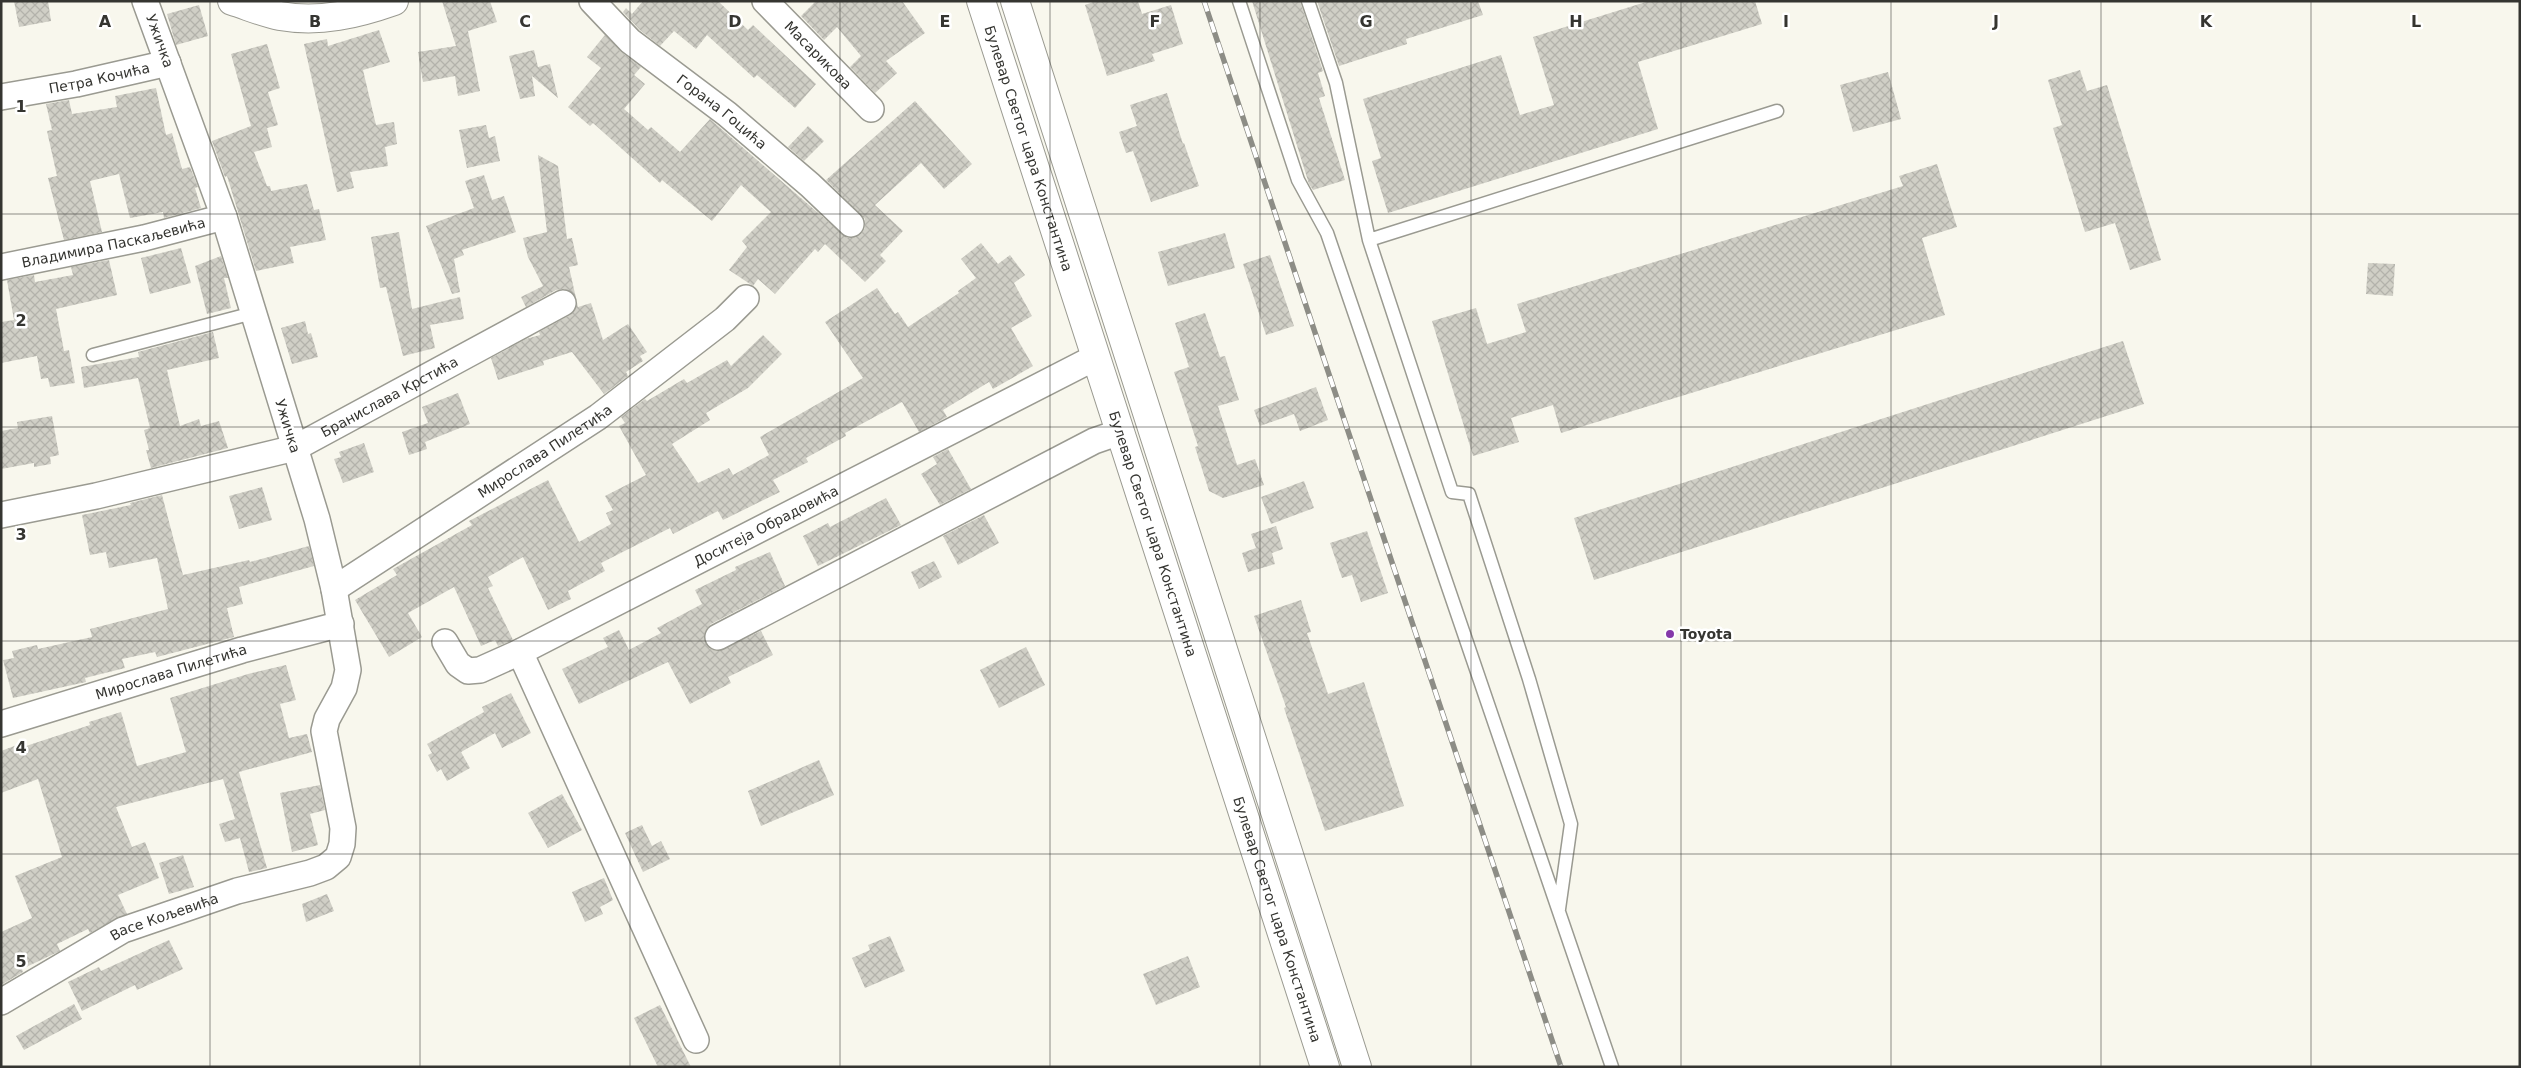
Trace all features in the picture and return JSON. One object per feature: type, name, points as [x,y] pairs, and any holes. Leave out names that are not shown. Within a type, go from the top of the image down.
[{"type":"main road","points":[[232,1],[280,16],[312,18],[335,17],[367,11],[394,1]]},
{"type":"main road","name":"Булевар Светог цара Константина","points":[[981,1],[1325,1067]]},
{"type":"main road","points":[[1015,1],[1357,1067]]},
{"type":"street","name":"Ужичка","points":[[145,1],[224,217],[317,519],[334,589],[341,624],[347,680],[327,719],[324,731],[343,828],[342,844],[338,857]]},
{"type":"street","name":"Горана Гоцића","points":[[592,1],[630,41],[727,114],[810,185],[851,224]]},
{"type":"street","name":"Масарикова","points":[[765,1],[871,109]]},
{"type":"street","name":"Петра Кочића","points":[[1,97],[76,84],[168,63]]},
{"type":"street","name":"Владимира Паскаљевића","points":[[1,267],[144,238],[224,217]]},
{"type":"street","name":"Мирослава Пилетића","points":[[334,589],[598,417],[725,318],[746,298]]},
{"type":"street","name":"Бранислава Крстића","points":[[1,515],[96,496],[295,448],[563,303]]},
{"type":"street","name":"Доситеја Обрадовића","points":[[445,642],[458,664],[468,671],[480,670],[520,652],[1096,357]]},
{"type":"street","points":[[718,637],[1094,441],[1120,432]]},
{"type":"street","name":"Мирослава Пилетића","points":[[1,724],[242,650],[341,624]]},
{"type":"street","points":[[520,652],[696,1040]]},
{"type":"street","name":"Васе Кољевића","points":[[1,1002],[123,930],[237,891],[310,874],[326,867],[338,857]]},
{"type":"lane","points":[[1239,1],[1298,180],[1328,233],[1612,1067]]},
{"type":"lane","points":[[1308,1],[1336,83],[1369,240],[1452,492],[1469,494],[1529,679],[1571,824],[1559,912]]},
{"type":"lane","points":[[1369,240],[1777,110]]},
{"type":"lane","points":[[93,355],[253,313]]},
{"type":"building","points":[[14,1],[48,1],[51,21],[19,27]]},
{"type":"building","points":[[442,1],[490,1],[497,22],[468,31],[480,91],[458,96],[455,76],[423,82],[418,52],[456,46]]},
{"type":"building","points":[[643,1],[718,1],[748,30],[753,25],[816,84],[795,108],[757,75],[754,78],[707,35],[696,49],[674,31],[660,46],[640,30],[623,12],[626,8],[632,14]]},
{"type":"building","points":[[816,1],[902,1],[925,33],[886,61],[897,73],[875,93],[850,67],[861,56],[837,27],[824,40],[801,16]]},
{"type":"building","points":[[1096,1],[1138,1],[1142,14],[1171,5],[1183,44],[1152,54],[1155,61],[1107,76],[1085,5]]},
{"type":"building","points":[[1252,1],[1300,1],[1323,71],[1318,73],[1325,96],[1319,98],[1345,180],[1313,190],[1309,184]]},
{"type":"building","points":[[1317,1],[1478,1],[1483,15],[1406,39],[1407,44],[1339,66]]},
{"type":"building","points":[[1649,1],[1755,1],[1762,24],[1638,62],[1658,129],[1388,213],[1372,161],[1381,158],[1363,99],[1501,55],[1520,115],[1554,105],[1533,37]]},
{"type":"building","points":[[199,5],[208,36],[176,45],[167,14]]},
{"type":"building","points":[[379,30],[390,62],[363,70],[376,125],[394,122],[397,144],[385,147],[388,166],[350,172],[354,188],[337,192],[304,44],[327,39],[328,46]]},
{"type":"building","points":[[605,35],[621,52],[641,67],[634,75],[645,84],[624,109],[648,130],[651,127],[680,152],[710,119],[847,238],[855,238],[861,234],[865,228],[865,219],[826,180],[915,101],[972,164],[944,189],[921,163],[875,205],[903,231],[880,255],[886,261],[865,282],[825,244],[818,252],[815,249],[775,294],[758,279],[753,286],[729,270],[747,247],[742,241],[771,212],[741,185],[712,221],[662,180],[660,183],[593,123],[590,126],[568,107],[601,68],[587,57]]},
{"type":"building","points":[[267,44],[280,88],[268,92],[278,125],[267,128],[272,147],[254,152],[267,186],[270,186],[271,191],[307,184],[314,210],[319,209],[326,240],[290,247],[294,263],[256,271],[227,176],[225,177],[212,141],[251,126],[231,54]]},
{"type":"building","points":[[534,50],[538,67],[550,64],[558,98],[532,76],[535,96],[520,99],[509,56]]},
{"type":"building","points":[[2080,70],[2087,91],[2107,85],[2161,260],[2130,270],[2115,223],[2085,232],[2053,128],[2062,125],[2048,80]]},
{"type":"building","points":[[1888,72],[1901,119],[1853,132],[1840,85]]},
{"type":"building","points":[[156,88],[166,135],[172,133],[182,169],[190,167],[198,187],[195,188],[201,208],[164,218],[163,212],[130,218],[119,174],[90,181],[102,232],[64,240],[48,178],[57,176],[47,131],[52,130],[46,104],[69,100],[72,114],[117,107],[115,96]]},
{"type":"building","points":[[1167,93],[1199,186],[1151,202],[1133,151],[1126,153],[1119,132],[1137,126],[1130,105]]},
{"type":"building","points":[[486,125],[489,138],[495,136],[500,161],[467,168],[459,130]]},
{"type":"building","points":[[808,126],[824,141],[804,161],[788,147]]},
{"type":"building","points":[[538,155],[558,166],[567,239],[572,238],[578,265],[569,267],[578,307],[591,303],[603,340],[628,324],[647,352],[640,356],[643,361],[626,372],[628,376],[604,394],[572,352],[543,361],[544,365],[498,380],[491,358],[526,339],[540,335],[539,332],[570,315],[577,304],[575,296],[564,289],[556,290],[526,307],[521,297],[543,286],[528,257],[523,238],[547,232]]},
{"type":"building","points":[[1937,164],[1957,227],[1922,238],[1945,315],[1561,433],[1553,405],[1511,418],[1519,442],[1473,456],[1432,321],[1476,308],[1487,344],[1526,332],[1517,304],[1903,186],[1899,176]]},
{"type":"building","points":[[484,175],[492,200],[504,196],[516,232],[462,250],[464,255],[454,259],[460,292],[452,294],[426,226],[474,208],[465,181]]},
{"type":"building","points":[[399,232],[412,309],[460,297],[464,319],[430,325],[435,348],[403,356],[386,287],[380,288],[371,237]]},
{"type":"building","points":[[1225,233],[1235,268],[1168,286],[1158,252]]},
{"type":"building","points":[[981,243],[998,264],[1010,255],[1025,275],[1014,283],[1032,316],[1011,328],[1033,366],[993,389],[989,382],[943,410],[947,417],[919,432],[902,402],[845,433],[846,436],[806,458],[808,462],[773,480],[780,492],[723,520],[718,511],[673,534],[670,528],[601,563],[605,571],[568,591],[571,599],[548,610],[523,557],[488,577],[493,586],[488,588],[513,640],[498,646],[495,640],[481,646],[454,587],[408,613],[422,637],[389,657],[355,600],[397,575],[393,569],[472,525],[469,521],[548,480],[579,542],[611,524],[606,513],[613,510],[605,496],[646,475],[619,426],[625,423],[621,417],[645,399],[647,401],[684,379],[687,383],[727,360],[731,366],[763,335],[782,354],[748,388],[706,413],[710,420],[672,444],[698,483],[729,468],[733,475],[769,455],[760,437],[863,378],[825,322],[877,288],[895,314],[898,312],[908,327],[959,293],[958,291],[976,278],[961,259]]},
{"type":"building","points":[[181,248],[191,283],[150,294],[141,258]]},
{"type":"building","points":[[1270,255],[1294,326],[1266,335],[1243,264]]},
{"type":"building","points":[[221,256],[228,278],[224,278],[231,308],[207,314],[195,266]]},
{"type":"building","points":[[109,260],[117,295],[56,309],[64,351],[69,350],[75,383],[50,387],[48,378],[41,379],[37,356],[1,363],[1,322],[14,320],[7,280],[34,275],[35,282],[73,275],[71,267]]},
{"type":"building","points":[[2368,263],[2395,264],[2393,296],[2366,294]]},
{"type":"building","points":[[1205,313],[1220,357],[1225,356],[1239,400],[1218,406],[1237,465],[1255,459],[1264,485],[1223,498],[1209,491],[1195,447],[1198,446],[1174,372],[1189,367],[1175,323]]},
{"type":"building","points":[[305,321],[308,334],[311,333],[318,357],[292,364],[281,328]]},
{"type":"building","points":[[213,332],[219,358],[167,370],[180,426],[199,419],[201,426],[219,421],[228,448],[151,468],[146,450],[149,450],[144,430],[150,428],[138,378],[84,388],[81,367],[139,357],[138,352]]},
{"type":"building","points":[[2123,341],[2144,404],[1594,580],[1574,518]]},
{"type":"building","points":[[1316,387],[1328,420],[1300,431],[1294,414],[1260,426],[1254,410]]},
{"type":"building","points":[[458,393],[470,424],[425,442],[427,449],[409,455],[402,432],[428,423],[422,407]]},
{"type":"building","points":[[52,416],[59,455],[50,457],[51,464],[34,467],[34,463],[1,469],[1,431],[18,428],[17,422]]},
{"type":"building","points":[[364,443],[374,472],[343,483],[334,459],[341,457],[339,452]]},
{"type":"building","points":[[948,449],[971,489],[940,505],[921,474],[937,464],[933,457]]},
{"type":"building","points":[[1304,481],[1314,508],[1271,524],[1261,497]]},
{"type":"building","points":[[262,487],[272,520],[239,529],[229,496]]},
{"type":"building","points":[[162,495],[183,575],[249,560],[250,562],[309,546],[314,566],[239,587],[243,604],[227,608],[234,637],[157,657],[155,652],[122,659],[125,668],[85,678],[86,682],[13,698],[3,660],[14,658],[12,651],[37,645],[38,649],[92,637],[90,629],[168,609],[157,558],[109,568],[106,552],[90,555],[82,515],[131,505],[130,503]]},
{"type":"building","points":[[886,498],[901,525],[818,566],[803,536],[828,523],[830,527]]},
{"type":"building","points":[[984,515],[999,543],[958,565],[943,536]]},
{"type":"building","points":[[1276,526],[1283,549],[1272,553],[1275,564],[1248,572],[1242,553],[1256,548],[1251,534]]},
{"type":"building","points":[[1367,531],[1388,593],[1361,602],[1352,575],[1342,578],[1330,543]]},
{"type":"building","points":[[770,552],[785,586],[711,624],[706,630],[704,637],[710,649],[718,651],[761,631],[773,655],[728,677],[731,683],[690,704],[668,662],[579,704],[562,669],[608,647],[603,638],[619,630],[629,650],[661,633],[657,628],[702,604],[695,590],[736,570],[735,567]]},
{"type":"building","points":[[934,561],[942,577],[919,589],[911,572]]},
{"type":"building","points":[[1301,600],[1311,632],[1307,633],[1328,694],[1364,682],[1404,806],[1325,831],[1284,708],[1286,707],[1254,616]]},
{"type":"building","points":[[1026,647],[1045,685],[999,708],[980,670]]},
{"type":"building","points":[[286,665],[296,700],[280,704],[289,738],[307,734],[312,752],[239,772],[267,868],[249,872],[240,838],[225,842],[219,824],[235,819],[223,779],[116,807],[132,847],[145,842],[159,878],[118,895],[127,914],[90,933],[88,929],[57,944],[60,951],[22,969],[23,972],[1,985],[1,932],[32,918],[15,876],[62,857],[38,779],[1,793],[1,751],[25,742],[26,746],[90,725],[89,722],[121,712],[137,766],[186,752],[170,698],[248,674]]},
{"type":"building","points":[[511,693],[531,733],[502,748],[495,733],[461,752],[470,768],[447,781],[441,769],[437,772],[428,755],[432,753],[427,744],[484,712],[482,707]]},
{"type":"building","points":[[819,760],[834,795],[761,826],[748,791]]},
{"type":"building","points":[[320,785],[325,810],[310,814],[318,845],[292,852],[280,793]]},
{"type":"building","points":[[562,794],[582,830],[548,848],[528,813]]},
{"type":"building","points":[[642,825],[652,846],[661,841],[670,859],[643,872],[625,833]]},
{"type":"building","points":[[183,855],[194,887],[169,894],[159,863]]},
{"type":"building","points":[[604,878],[613,900],[600,907],[603,914],[585,922],[572,892]]},
{"type":"building","points":[[327,894],[334,911],[306,922],[302,904]]},
{"type":"building","points":[[890,936],[905,971],[865,988],[852,958],[870,950],[868,945]]},
{"type":"building","points":[[169,940],[183,969],[137,990],[135,985],[82,1011],[68,982],[99,967],[101,971]]},
{"type":"building","points":[[1188,956],[1200,987],[1156,1005],[1143,974]]},
{"type":"building","points":[[74,1004],[82,1019],[24,1050],[16,1036]]},
{"type":"building","points":[[660,1005],[691,1067],[658,1067],[634,1018]]},
{"type":"railway","points":[[1204,1],[1561,1067]]},
{"type":"place","name":"Toyota","points":[[1670,634]]}]
